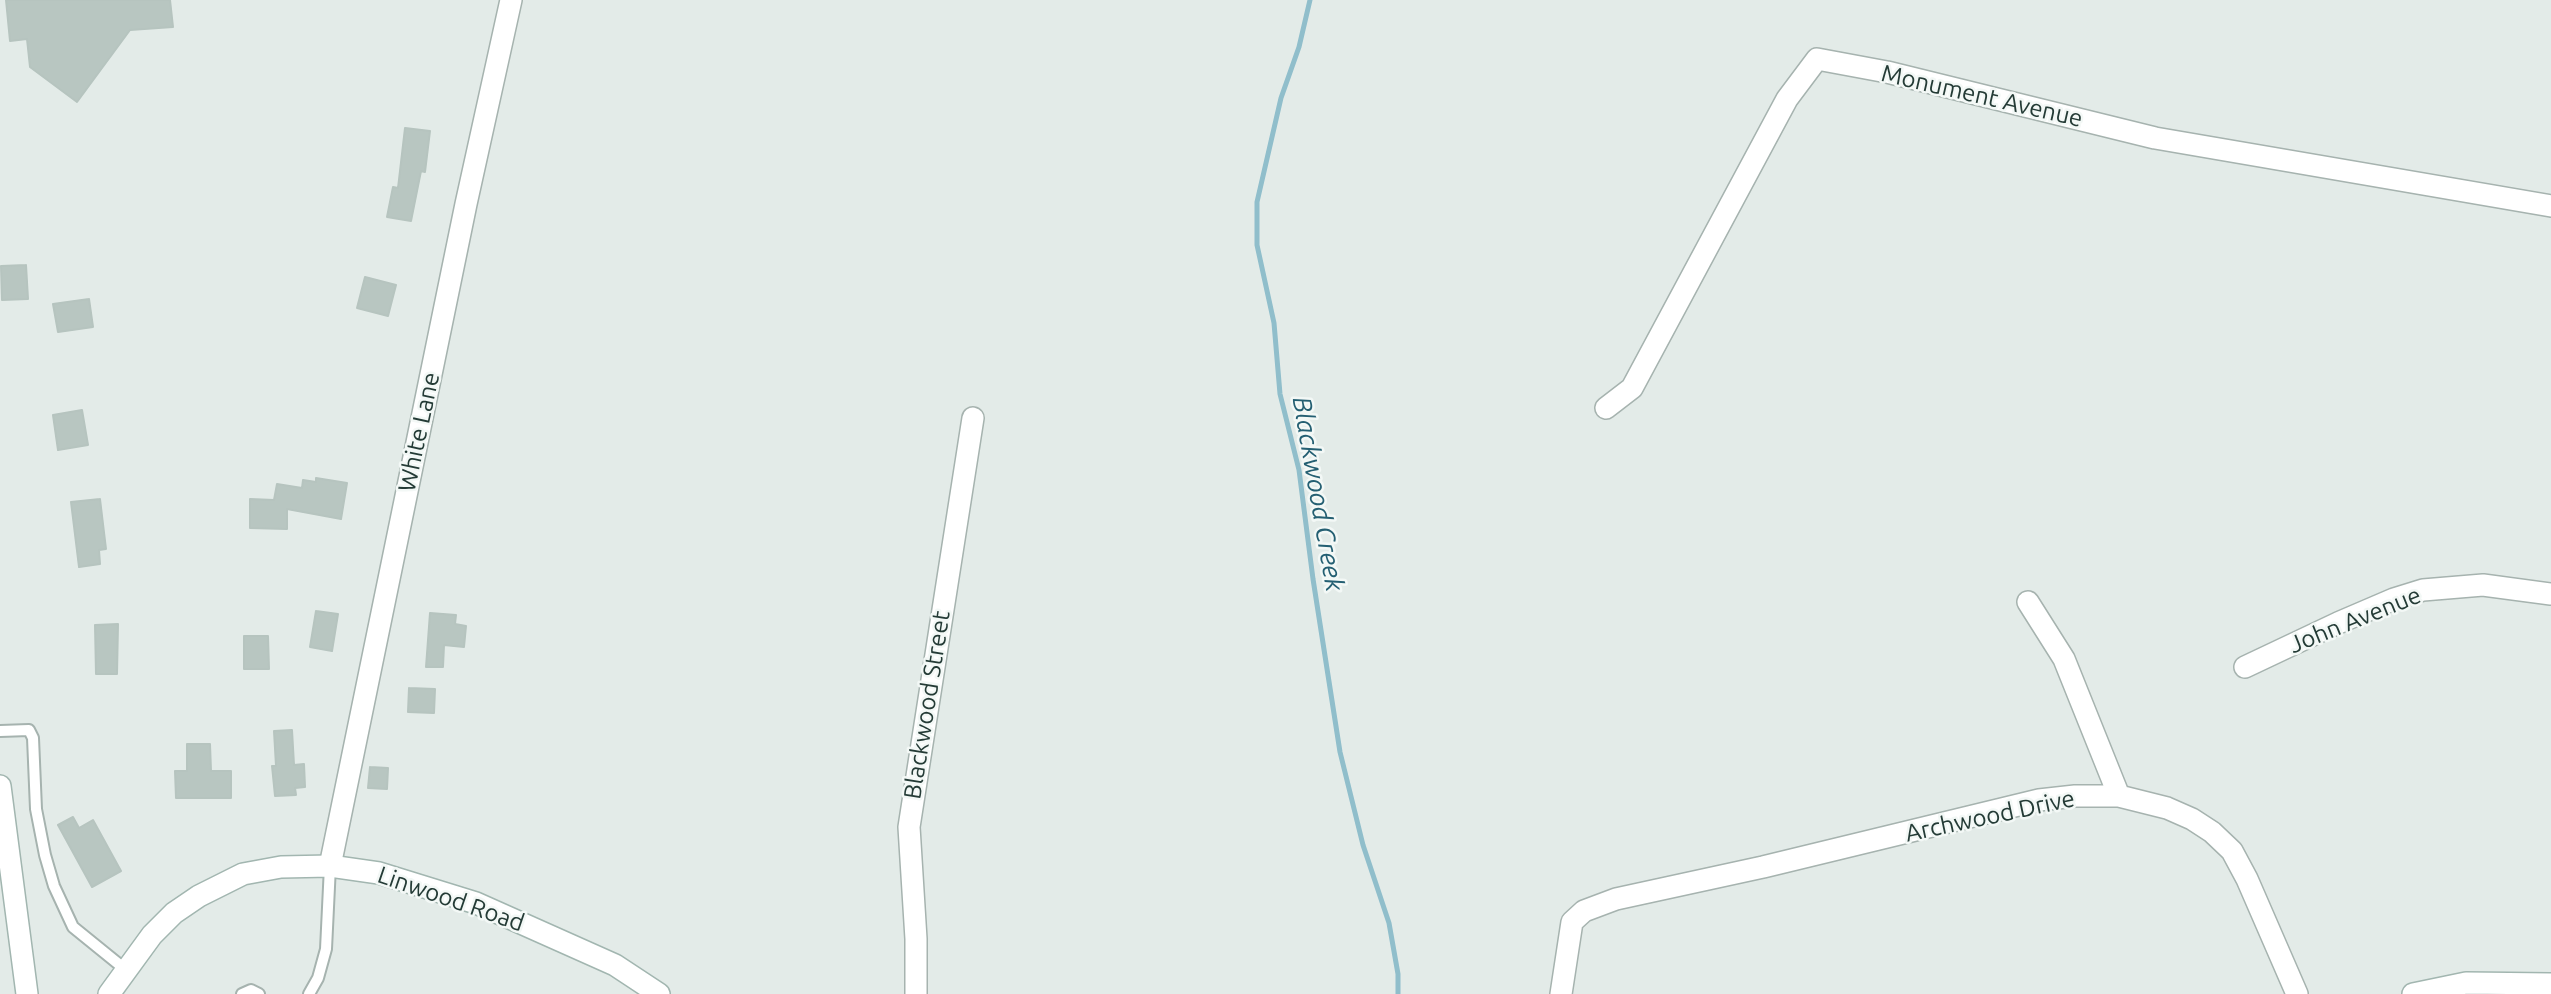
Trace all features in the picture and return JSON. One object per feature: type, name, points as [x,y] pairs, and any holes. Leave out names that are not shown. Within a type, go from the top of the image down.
[{"type":"street","name":"White Lane","points":[[330,866],[466,204],[511,0]]},
{"type":"street","name":"Monument Avenue","points":[[1606,408],[1632,388],[1787,99],[1817,59],[1887,72],[2155,138],[2551,206]]},
{"type":"street","name":"Blackwood Street","points":[[916,994],[916,939],[909,827],[972,418]]},
{"type":"street","name":"John Avenue","points":[[2245,667],[2338,623],[2394,599],[2423,590],[2483,585],[2551,593]]},
{"type":"street","points":[[2028,602],[2064,659],[2119,796]]},
{"type":"street","points":[[0,786],[28,993]]},
{"type":"street","name":"Archwood Drive","points":[[1562,994],[1572,922],[1584,911],[1616,899],[1763,867],[2039,800],[2075,796],[2119,796],[2168,808],[2212,832],[2232,851],[2262,911],[2297,994]]},
{"type":"street","name":"Linwood Road","points":[[109,994],[152,935],[174,913],[199,895],[243,874],[281,867],[330,866],[379,873],[476,903],[615,965],[659,994]]},
{"type":"street","points":[[2413,994],[2466,983],[2551,984]]},
{"type":"lane","points":[[0,731],[29,730],[33,738],[36,809],[54,886],[72,927],[126,970]]},
{"type":"lane","points":[[309,994],[318,978],[326,949],[330,866]]},
{"type":"lane","points":[[242,994],[251,990],[259,994]]},
{"type":"building","points":[[6,0],[170,0],[173,27],[130,30],[77,102],[30,67],[27,39],[10,41]]},
{"type":"building","points":[[405,128],[430,131],[425,172],[421,171],[411,221],[387,217],[393,187],[398,188]]},
{"type":"building","points":[[26,265],[28,299],[2,300],[1,266]]},
{"type":"building","points":[[365,277],[396,285],[388,316],[357,308]]},
{"type":"building","points":[[89,299],[93,327],[58,332],[53,304]]},
{"type":"building","points":[[82,410],[88,445],[58,450],[53,415]]},
{"type":"building","points":[[316,478],[347,483],[341,519],[287,509],[287,529],[250,528],[250,499],[274,500],[277,484],[302,488],[303,480],[316,482]]},
{"type":"building","points":[[100,499],[106,549],[99,550],[100,564],[79,567],[71,502]]},
{"type":"building","points":[[316,611],[338,614],[332,651],[310,647]]},
{"type":"building","points":[[430,613],[456,615],[455,624],[466,626],[464,647],[444,645],[443,667],[426,667]]},
{"type":"building","points":[[118,624],[117,674],[96,674],[95,625]]},
{"type":"building","points":[[244,636],[268,636],[269,669],[244,669]]},
{"type":"building","points":[[409,688],[435,689],[434,713],[408,712]]},
{"type":"building","points":[[292,730],[294,765],[304,764],[305,787],[295,788],[296,795],[275,796],[272,766],[276,766],[274,731]]},
{"type":"building","points":[[187,744],[210,744],[211,771],[231,771],[231,798],[176,798],[175,771],[187,771]]},
{"type":"building","points":[[370,767],[388,768],[387,789],[368,788]]},
{"type":"building","points":[[73,817],[79,828],[93,820],[121,871],[92,887],[58,825]]},
{"type":"waterway","name":"Blackwood Creek","points":[[1310,0],[1299,47],[1281,98],[1257,202],[1257,245],[1274,323],[1280,394],[1299,470],[1340,752],[1363,845],[1389,923],[1398,974],[1398,994]]}]
